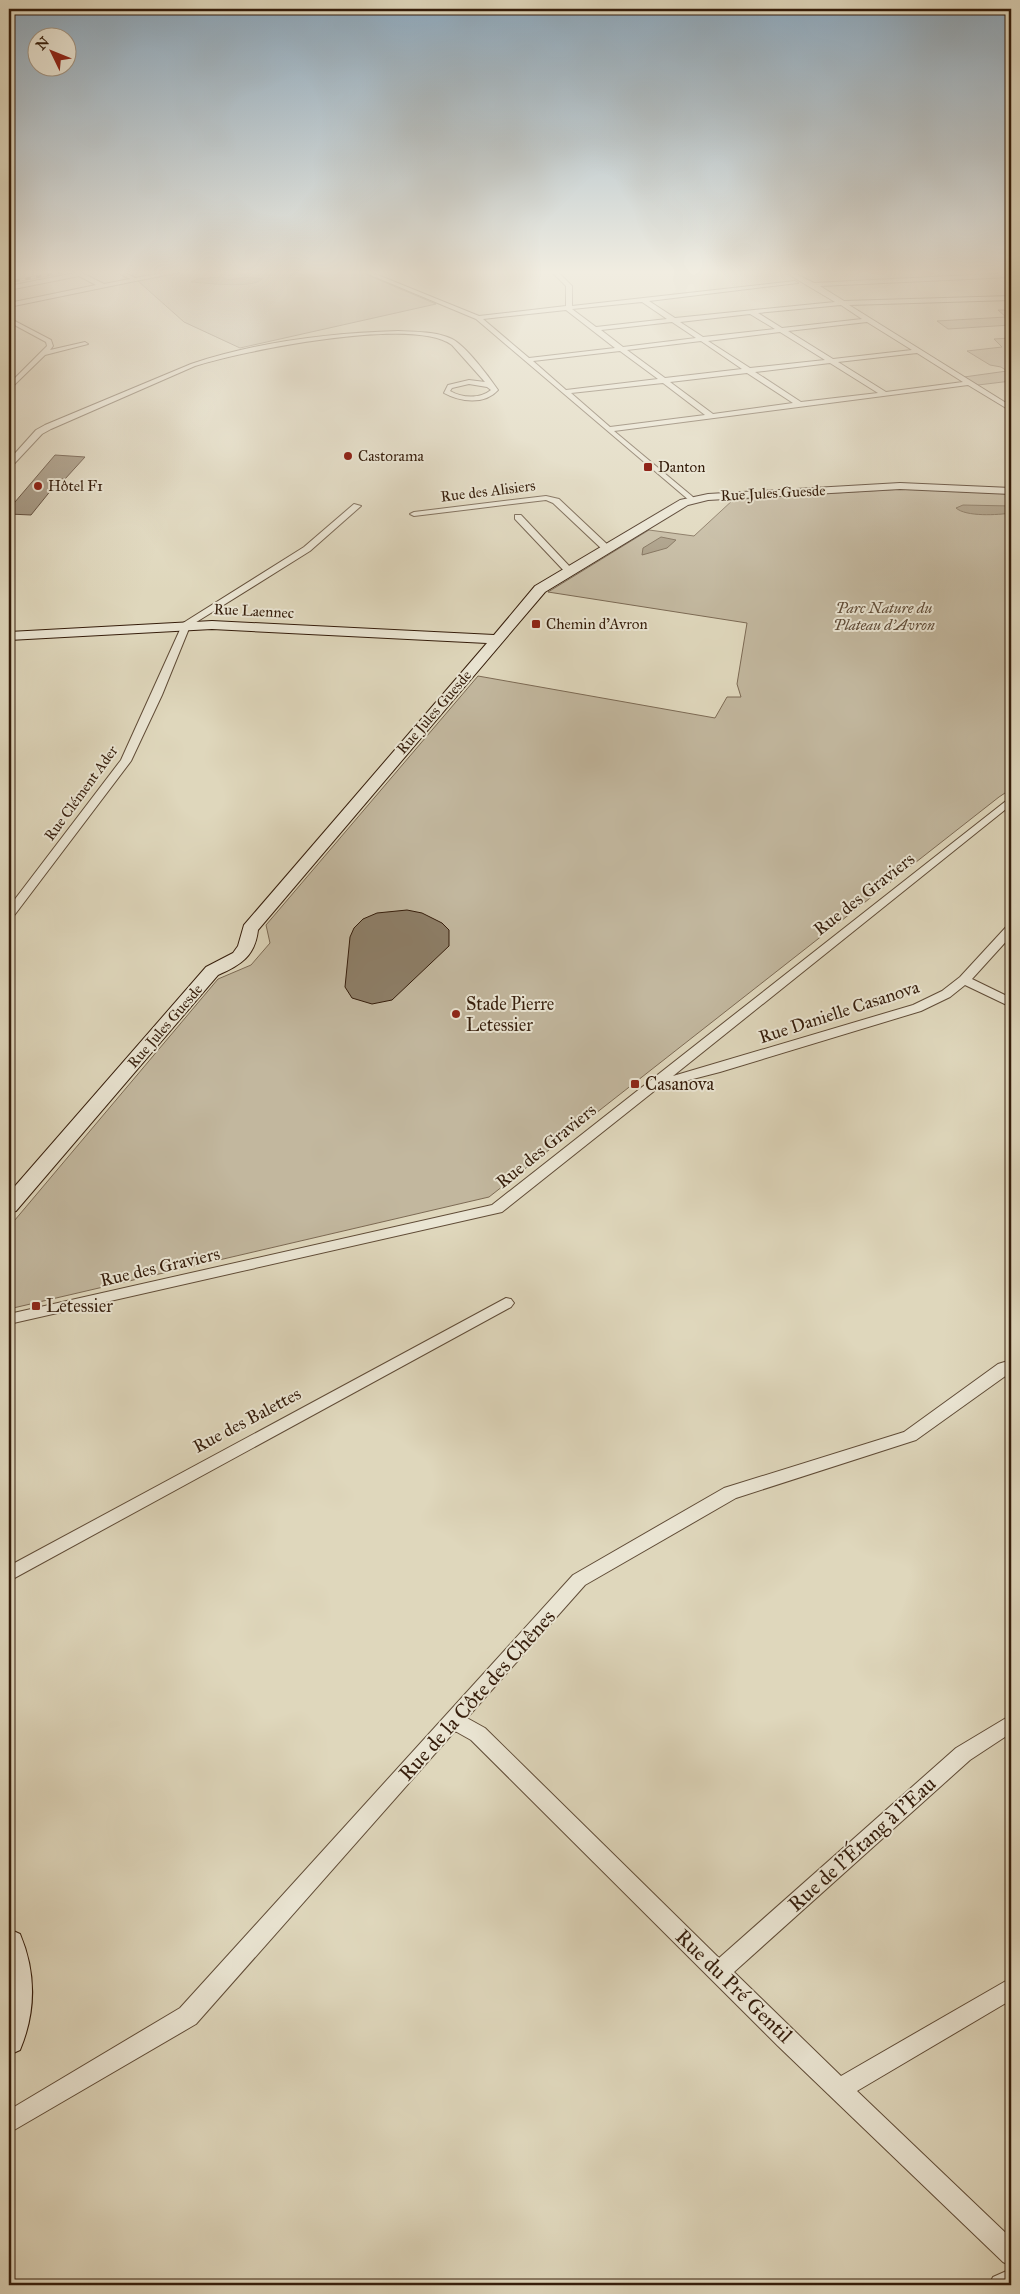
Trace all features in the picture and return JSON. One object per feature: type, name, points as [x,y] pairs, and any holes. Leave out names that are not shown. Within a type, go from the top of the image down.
[{"type":"street","points":[[9,464],[39,432],[162,378]]},
{"type":"street","points":[[481,378],[450,386],[446,392],[459,397],[476,398],[494,393],[493,387],[484,378]]},
{"type":"street","points":[[548,378],[690,499]]},
{"type":"street","points":[[659,378],[712,416]]},
{"type":"street","points":[[565,392],[689,378]]},
{"type":"street","points":[[760,378],[800,405]]},
{"type":"street","points":[[859,378],[885,394]]},
{"type":"street","points":[[962,378],[1011,409]]},
{"type":"street","points":[[9,379],[18,379]]},
{"type":"street","points":[[9,388],[18,379]]},
{"type":"street","points":[[469,382],[483,383],[493,387]]},
{"type":"street","points":[[609,430],[970,383]]},
{"type":"street","name":"Rue Jules Guesde","points":[[9,1206],[212,971],[231,963],[246,952],[250,929],[540,589],[690,499],[900,486],[1011,491]]},
{"type":"street","name":"Rue des Alisiers","points":[[414,514],[546,498],[556,501],[607,549]]},
{"type":"street","points":[[186,625],[267,576],[307,549],[357,506]]},
{"type":"street","points":[[518,517],[570,572]]},
{"type":"street","name":"Rue Laennec","points":[[9,637],[186,625],[497,639]]},
{"type":"street","name":"Rue Clément Ader","points":[[9,915],[126,761],[157,695],[186,625]]},
{"type":"street","name":"Rue des Graviers","points":[[9,1319],[497,1209],[1011,800]]},
{"type":"street","name":"Rue Danielle Casanova","points":[[652,1085],[714,1069],[917,1008],[946,994],[964,980],[1010,933]]},
{"type":"street","points":[[964,980],[1011,1003]]},
{"type":"street","name":"Rue des Balettes","points":[[9,1574],[506,1303]]},
{"type":"street","name":"Rue de la Côte des Chênes","points":[[9,2122],[188,2016],[580,1580],[730,1493],[910,1436],[1004,1368],[1011,1366]]},
{"type":"street","name":"Rue du Pré Gentil","points":[[454,1721],[478,1734],[719,1972],[1011,2254]]},
{"type":"street","name":"Rue de l'Étang à l'Eau","points":[[719,1972],[963,1754],[1011,1723]]},
{"type":"street","points":[[9,1944],[17,1988],[16,2009],[9,2039]]},
{"type":"street","points":[[840,2089],[1011,1988]]},
{"type":"street","points":[[1001,2285],[1011,2281]]},
{"type":"green space","points":[[966,378],[1011,378],[1011,381],[978,385]]},
{"type":"green space","name":"Stade Pierre Letessier","points":[[903,489],[1011,494],[1011,792],[1008,791],[999,797],[489,1197],[9,1309],[9,1227],[218,979],[251,965],[270,943],[266,925],[478,676],[715,718],[727,697],[741,697],[737,684],[747,623],[548,592],[649,530],[694,536],[734,499]]},
{"type":"shaded area","points":[[963,505],[1011,506],[1011,513],[974,514],[956,508]]},
{"type":"shaded area","points":[[661,537],[676,540],[667,548],[642,555],[643,548]]},
{"type":"building","points":[[55,455],[85,457],[65,479],[60,479],[31,515],[9,514],[9,509]]},
{"type":"building","points":[[407,910],[422,913],[442,923],[449,930],[449,946],[392,1000],[372,1004],[352,998],[345,987],[350,937],[354,928],[363,919],[377,913]]},
{"type":"place","name":"Castorama","points":[[348,456]]},
{"type":"place","name":"Danton","points":[[648,467]]},
{"type":"place","name":"Hôtel F1","points":[[38,486]]},
{"type":"place","name":"Chemin d'Avron","points":[[536,624]]},
{"type":"place","name":"Stade Pierre Letessier","points":[[456,1014]]},
{"type":"place","name":"Casanova","points":[[635,1084]]},
{"type":"place","name":"Letessier","points":[[36,1306]]},
{"type":"park label","name":"Parc Nature du Plateau d'Avron","points":[[884,616]]}]
